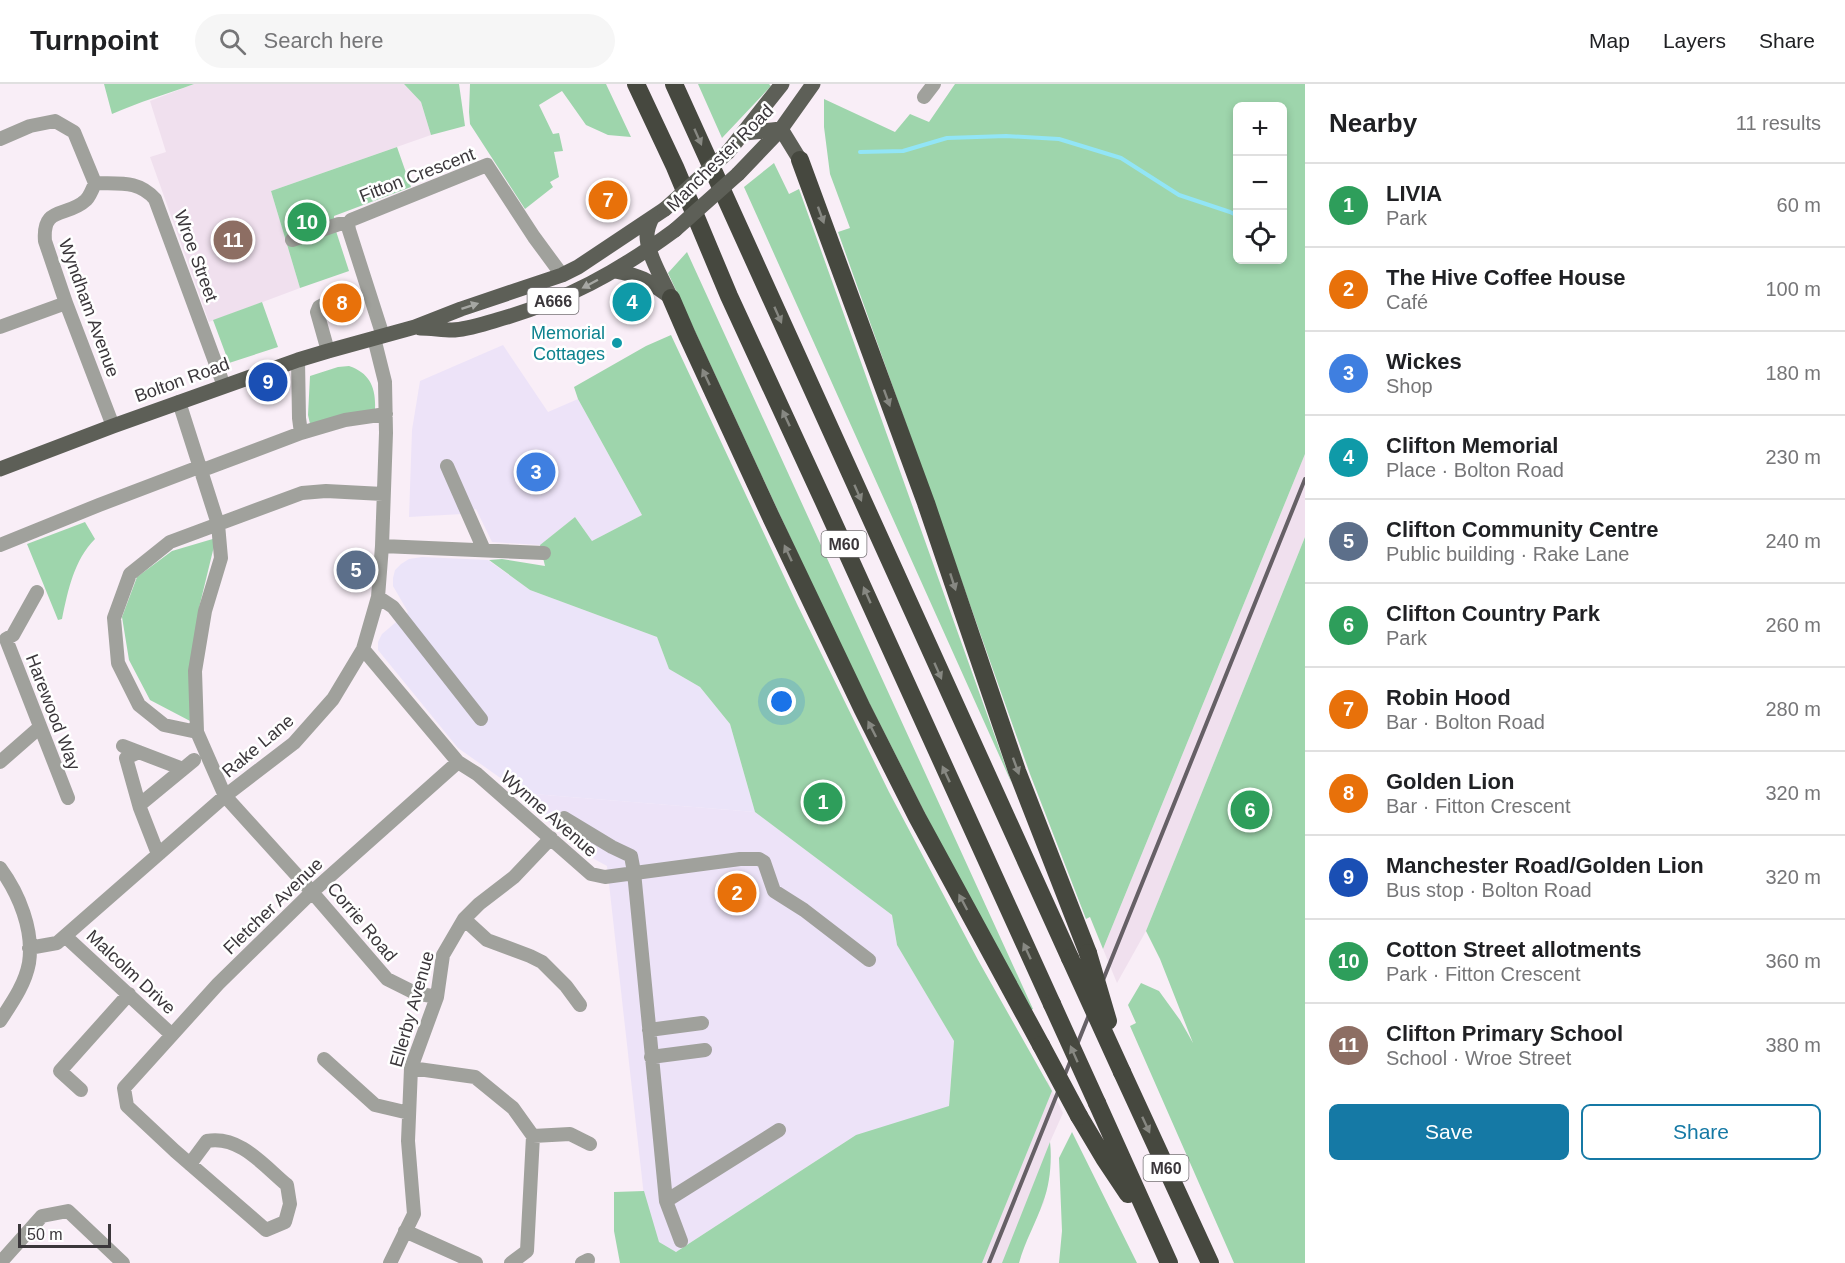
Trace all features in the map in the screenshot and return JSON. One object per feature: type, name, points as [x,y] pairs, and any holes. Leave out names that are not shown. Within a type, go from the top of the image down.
[{"type":"highway","name":"M60","points":[[636,84],[675,167],[729,296],[825,502],[1169,1263]]},
{"type":"highway","name":"M60","points":[[674,84],[1210,1263]]},
{"type":"highway","name":"M60","points":[[800,160],[930,514],[1017,771],[1088,954],[1122,1072]]},
{"type":"highway","name":"M60","points":[[671,298],[770,514],[862,708],[917,817],[1079,1116],[1104,1158],[1158,1238]]},
{"type":"main road","name":"Manchester Road","points":[[665,209],[728,152],[782,84]]},
{"type":"main road","name":"Manchester Road","points":[[675,230],[738,174],[782,129],[813,84]]},
{"type":"main road","points":[[745,133],[782,129],[800,160]]},
{"type":"main road","name":"Bolton Road","points":[[0,469],[298,360],[415,327],[562,275],[578,267],[665,209]]},
{"type":"main road","points":[[652,218],[646,239],[671,298]]},
{"type":"main road","name":"Bolton Road","points":[[415,327],[454,330],[520,314],[615,271],[675,230]]},
{"type":"main road","points":[[615,271],[646,279],[671,298]]},
{"type":"street","points":[[924,97],[934,84]]},
{"type":"street","points":[[0,139],[30,126],[55,121],[74,132],[96,183]]},
{"type":"street","name":"Fitton Crescent","points":[[379,337],[348,224],[351,220],[487,165],[562,275]]},
{"type":"street","name":"Wyndham Avenue","points":[[96,183],[87,200],[47,221],[44,231],[45,241],[66,303],[113,426]]},
{"type":"street","name":"Wroe Street","points":[[96,183],[129,184],[146,189],[155,199],[224,386]]},
{"type":"street","points":[[292,240],[339,224],[348,224]]},
{"type":"street","points":[[328,351],[317,312],[319,307],[346,293]]},
{"type":"street","points":[[0,327],[66,303]]},
{"type":"street","name":"Rake Lane","points":[[29,948],[57,943],[225,796],[294,743],[333,699],[363,649],[378,597],[382,546],[386,414],[385,382],[379,337]]},
{"type":"street","points":[[298,360],[301,433]]},
{"type":"street","points":[[179,402],[218,524],[221,558],[205,611],[195,671],[197,732],[164,724],[139,705],[118,663],[114,618],[130,574],[170,542],[218,524],[302,493],[326,491],[383,494]]},
{"type":"street","points":[[0,545],[99,505],[301,433],[345,420],[386,414]]},
{"type":"street","points":[[447,466],[484,550]]},
{"type":"street","points":[[382,546],[544,553]]},
{"type":"street","name":"Harewood Way","points":[[37,592],[12,635],[6,639],[68,798]]},
{"type":"street","points":[[378,597],[393,607],[401,616],[481,719]]},
{"type":"street","name":"Wynne Avenue","points":[[363,649],[458,762],[477,774],[591,874],[604,877],[740,859],[759,859],[765,864],[774,891],[868,960]]},
{"type":"street","points":[[0,762],[40,727]]},
{"type":"street","name":"Corrie Road","points":[[197,732],[225,796],[312,892],[387,980],[415,993],[437,997]]},
{"type":"street","points":[[140,803],[188,764],[139,752],[126,758],[140,803],[156,849],[160,853]]},
{"type":"street","name":"Fletcher Avenue","points":[[190,1164],[127,1106],[124,1089],[218,984],[312,892],[458,762]]},
{"type":"street","points":[[564,818],[631,856],[666,1201],[681,1241]]},
{"type":"street","name":"Ellerby Avenue","points":[[390,1263],[414,1214],[408,1141],[411,1068],[437,997],[443,956],[464,919],[479,904],[514,877],[551,837]]},
{"type":"street","points":[[0,868],[12,884],[25,918],[29,948],[24,977],[15,999],[0,1021]]},
{"type":"street","points":[[464,919],[487,940],[542,962],[566,986],[580,1005]]},
{"type":"street","name":"Malcolm Drive","points":[[65,936],[172,1035]]},
{"type":"street","points":[[81,1090],[60,1071],[129,994]]},
{"type":"street","points":[[649,1030],[702,1023]]},
{"type":"street","points":[[651,1057],[705,1050]]},
{"type":"street","points":[[324,1059],[375,1106],[409,1113]]},
{"type":"street","points":[[411,1068],[476,1077],[513,1108],[533,1136],[527,1251],[518,1261]]},
{"type":"street","points":[[666,1201],[779,1130]]},
{"type":"street","points":[[533,1136],[570,1134],[590,1144]]},
{"type":"street","points":[[219,1139],[238,1144],[287,1185],[290,1204],[285,1222],[266,1230],[190,1164],[207,1142],[219,1139]]},
{"type":"street","points":[[0,1263],[42,1216],[68,1211],[123,1263]]},
{"type":"street","points":[[405,1231],[476,1263]]},
{"type":"shaded area","points":[[194,84],[404,84],[421,102],[431,135],[271,191],[300,288],[209,322],[150,157],[166,152],[150,101]]},
{"type":"shaded area","points":[[503,345],[548,412],[578,399],[642,515],[592,541],[575,517],[540,545],[492,542],[476,509],[462,514],[409,517],[412,430],[420,381]]},
{"type":"shaded area","points":[[1305,454],[1305,537],[1146,931],[1117,983],[1103,949]]},
{"type":"shaded area","points":[[422,557],[488,560],[530,590],[657,637],[669,669],[700,687],[730,724],[755,812],[533,794],[499,777],[458,748],[378,650],[378,642],[382,634],[408,612],[393,586],[395,570],[409,559]]},
{"type":"shaded area","points":[[533,794],[755,812],[892,915],[897,945],[954,1041],[949,1106],[896,1140],[856,1135],[676,1252],[649,1241],[607,866],[587,855],[547,820]]},
{"type":"shaded area","points":[[1047,1080],[1063,1113],[1050,1142],[1051,1154],[1044,1202],[1024,1244],[1019,1263],[969,1263]]},
{"type":"green space","points":[[104,84],[194,84],[112,114]]},
{"type":"green space","points":[[404,84],[459,84],[465,126],[431,135],[421,102]]},
{"type":"green space","points":[[470,84],[606,84],[631,137],[608,135],[586,125],[562,91],[539,105],[553,134],[559,133],[563,151],[554,152],[559,177],[550,182],[553,187],[525,209],[470,124]]},
{"type":"green space","points":[[698,84],[769,84],[771,86],[722,138]]},
{"type":"green space","points":[[955,84],[1305,84],[1305,454],[1103,949],[1090,917],[1086,919],[1030,774],[838,232],[850,228],[830,174],[824,127],[824,99],[895,132],[910,114],[929,122]]},
{"type":"green space","points":[[397,147],[411,187],[334,216],[335,228],[349,271],[300,288],[271,191]]},
{"type":"green space","points":[[774,163],[789,194],[799,189],[1012,784],[744,187]]},
{"type":"green space","points":[[687,252],[1033,1009],[1029,1011],[840,645],[668,273]]},
{"type":"green space","points":[[262,302],[278,347],[229,363],[213,320]]},
{"type":"green space","points":[[671,335],[797,604],[889,792],[978,960],[1052,1091],[982,1263],[620,1263],[614,1231],[614,1192],[644,1191],[659,1242],[676,1252],[856,1135],[949,1106],[954,1041],[897,945],[892,915],[755,812],[730,724],[700,687],[669,669],[657,637],[530,590],[489,560],[502,559],[545,566],[540,545],[575,517],[592,541],[642,515],[578,399],[574,387],[646,346]]},
{"type":"green space","points":[[349,366],[367,377],[373,388],[375,409],[310,424],[308,415],[310,376]]},
{"type":"green space","points":[[85,522],[95,539],[77,566],[62,619],[58,620],[27,544]]},
{"type":"green space","points":[[1305,537],[1305,1263],[1234,1263],[1130,1026],[1136,1023],[1128,1005],[1141,983],[1159,991],[1193,1043],[1160,959],[1146,931]]},
{"type":"green space","points":[[216,538],[199,608],[192,722],[150,700],[129,660],[122,617],[137,577],[172,551]]},
{"type":"green space","points":[[1072,1132],[1137,1263],[1059,1263],[1062,1231],[1059,1158]]},
{"type":"green space","points":[[1050,1142],[1049,1181],[1019,1263],[1002,1263]]},
{"type":"waterway","points":[[860,152],[903,151],[947,138],[1006,136],[1059,139],[1121,158],[1179,195],[1233,214]]},
{"type":"railway","points":[[989,1263],[1305,479]]},
{"type":"place","name":"Robin Hood","points":[[608,200]]},
{"type":"place","name":"Cotton Street allotments","points":[[307,222]]},
{"type":"place","name":"Clifton Primary School","points":[[233,240]]},
{"type":"place","name":"Clifton Memorial","points":[[632,302]]},
{"type":"place","name":"Golden Lion","points":[[342,303]]},
{"type":"place","name":"Memorial Cottages","points":[[617,343]]},
{"type":"place","name":"Manchester Road/Golden Lion","points":[[268,382]]},
{"type":"place","name":"Wickes","points":[[536,472]]},
{"type":"place","name":"Clifton Community Centre","points":[[356,570]]},
{"type":"place","name":"LIVIA","points":[[823,802]]},
{"type":"place","name":"Clifton Country Park","points":[[1250,810]]},
{"type":"place","name":"The Hive Coffee House","points":[[737,893]]}]
